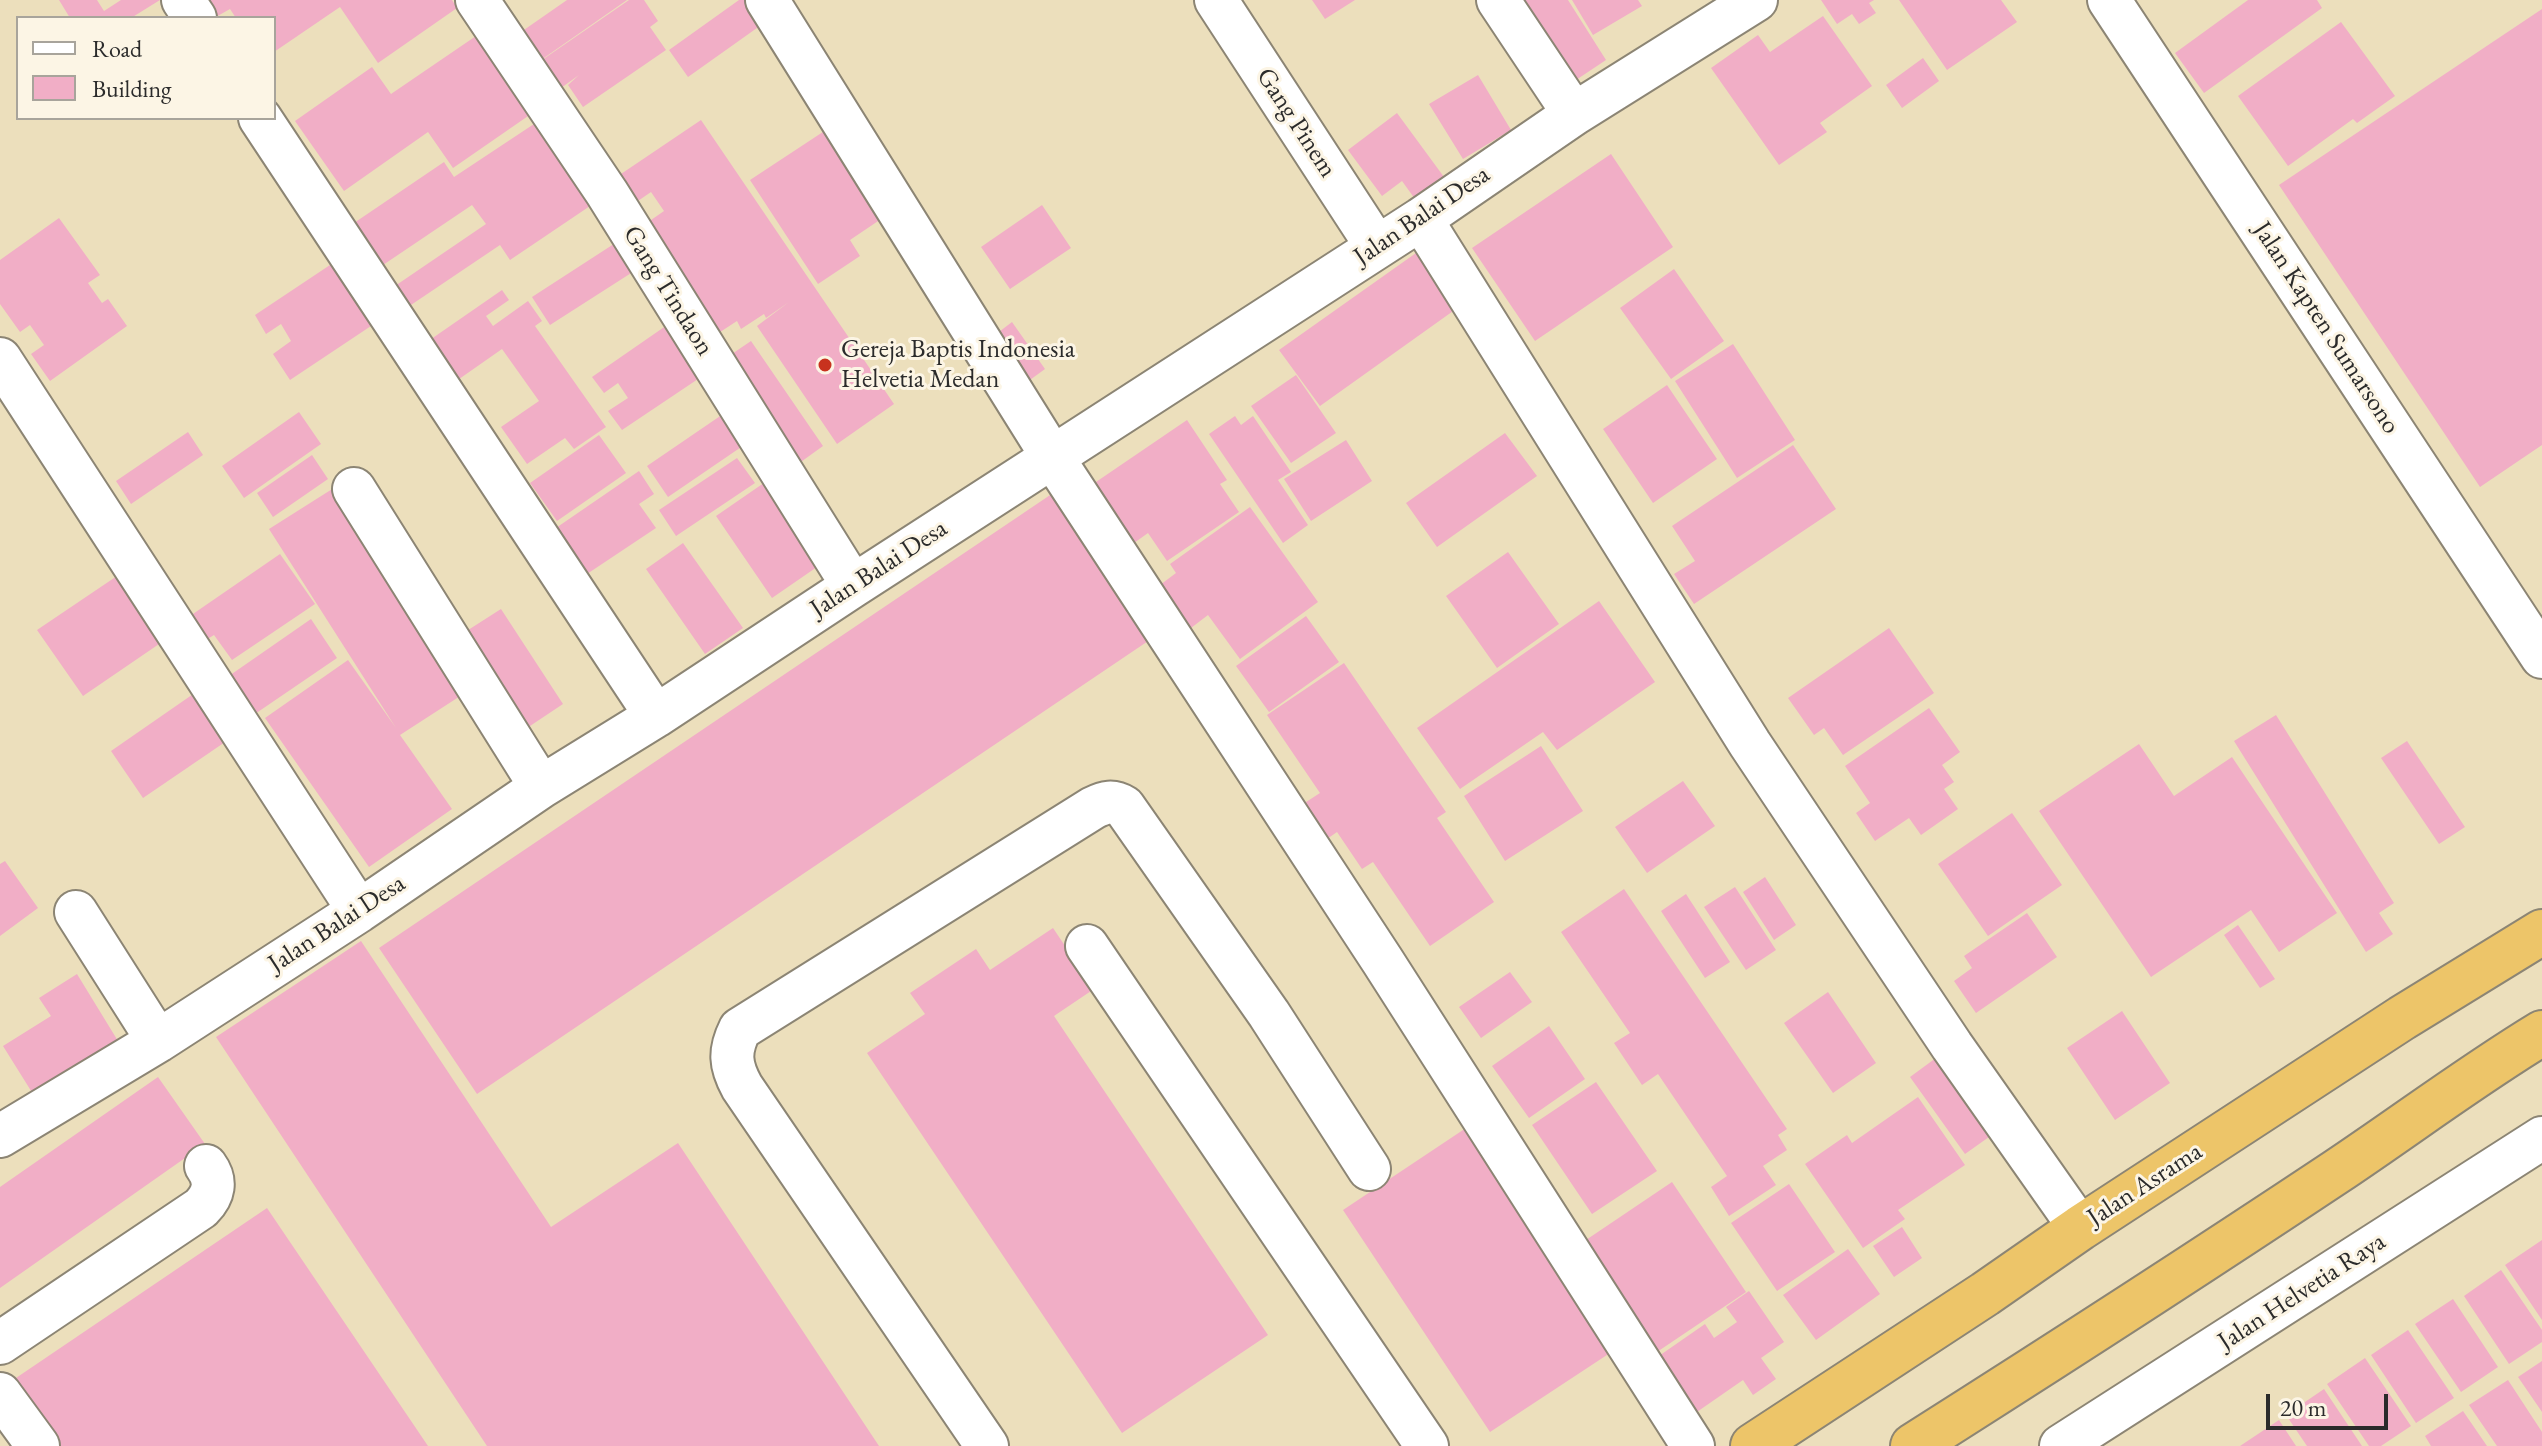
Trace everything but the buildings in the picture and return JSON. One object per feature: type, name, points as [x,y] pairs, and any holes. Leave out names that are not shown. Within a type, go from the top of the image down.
[{"type":"highway","name":"Jalan Asrama","points":[[1753,1446],[2080,1228],[2389,1027],[2542,932]]},
{"type":"highway","points":[[1913,1446],[2116,1319],[2542,1033]]},
{"type":"street","name":"Gang Tindaon","points":[[477,0],[607,193],[853,586]]},
{"type":"street","points":[[767,0],[1053,458],[1382,960],[1693,1446]]},
{"type":"street","name":"Gang Pinem","points":[[1216,0],[1377,247]]},
{"type":"street","points":[[1498,0],[1574,114]]},
{"type":"street","name":"Jalan Balai Desa","points":[[0,1136],[158,1041],[359,911],[541,787],[656,716],[1421,219],[1574,114],[1756,0]]},
{"type":"street","name":"Jalan Kapten Sumarsono","points":[[2109,0],[2542,657]]},
{"type":"street","points":[[261,120],[656,716]]},
{"type":"street","points":[[1421,219],[1750,744],[1952,1046],[2080,1228]]},
{"type":"street","points":[[0,359],[359,911]]},
{"type":"street","points":[[354,489],[541,787]]},
{"type":"street","points":[[987,1446],[742,1087],[734,1073],[730,1055],[740,1029],[1093,808],[1102,803],[1116,802],[1124,807],[1269,1014],[1369,1169]]},
{"type":"street","points":[[76,912],[158,1041]]},
{"type":"street","points":[[1087,946],[1427,1446]]},
{"type":"street","name":"Jalan Helvetia Raya","points":[[2063,1446],[2542,1138]]},
{"type":"street","points":[[0,1343],[201,1208],[210,1200],[213,1190],[212,1174],[206,1166]]},
{"type":"street","points":[[0,1394],[38,1446]]},
{"type":"place","name":"Gereja Baptis Indonesia Helvetia Medan","points":[[825,365]]}]
